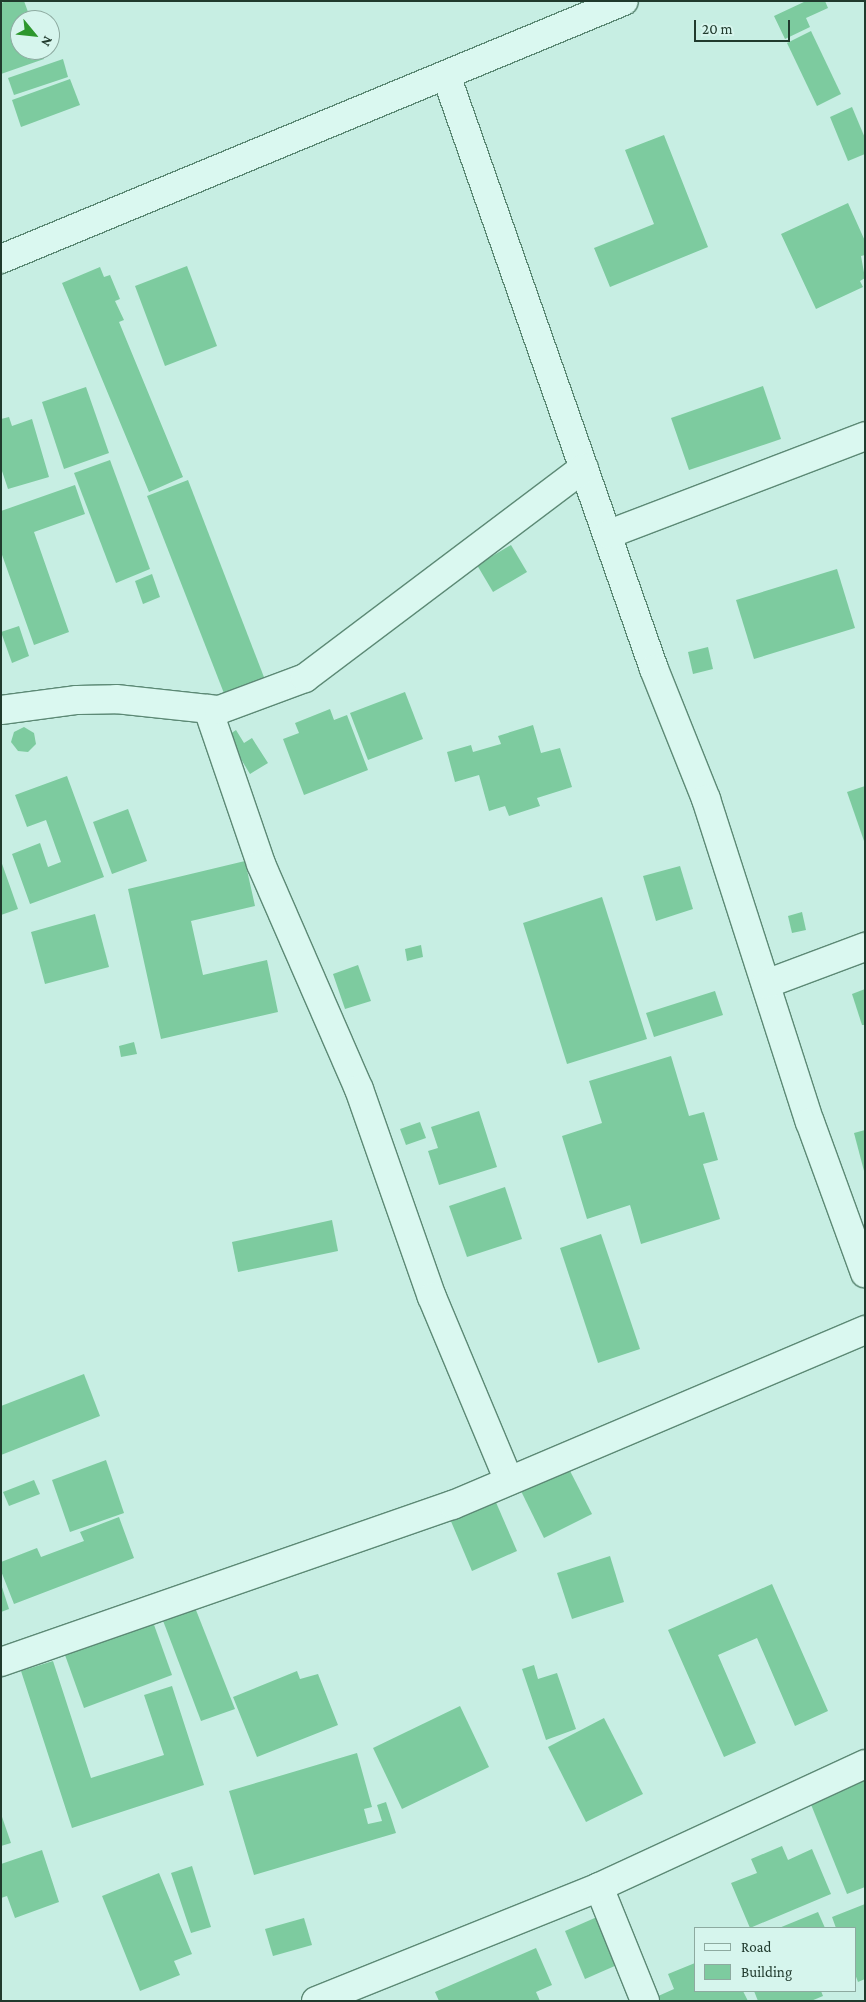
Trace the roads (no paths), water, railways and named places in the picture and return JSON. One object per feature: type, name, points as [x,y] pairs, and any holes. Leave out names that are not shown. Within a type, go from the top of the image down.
[{"type":"street","points":[[1,259],[624,1]]},
{"type":"street","points":[[446,75],[609,534],[654,669],[706,798],[810,1122],[865,1273]]},
{"type":"street","points":[[609,534],[865,436]]},
{"type":"street","points":[[1,710],[96,700],[219,710],[305,678],[584,468]]},
{"type":"street","points":[[208,709],[262,864],[359,1089],[432,1297],[509,1481]]},
{"type":"street","points":[[766,984],[865,947]]},
{"type":"street","points":[[1,1662],[453,1505],[865,1330]]},
{"type":"street","points":[[316,2001],[599,1887],[865,1764]]},
{"type":"street","points":[[599,1887],[645,2001]]}]
